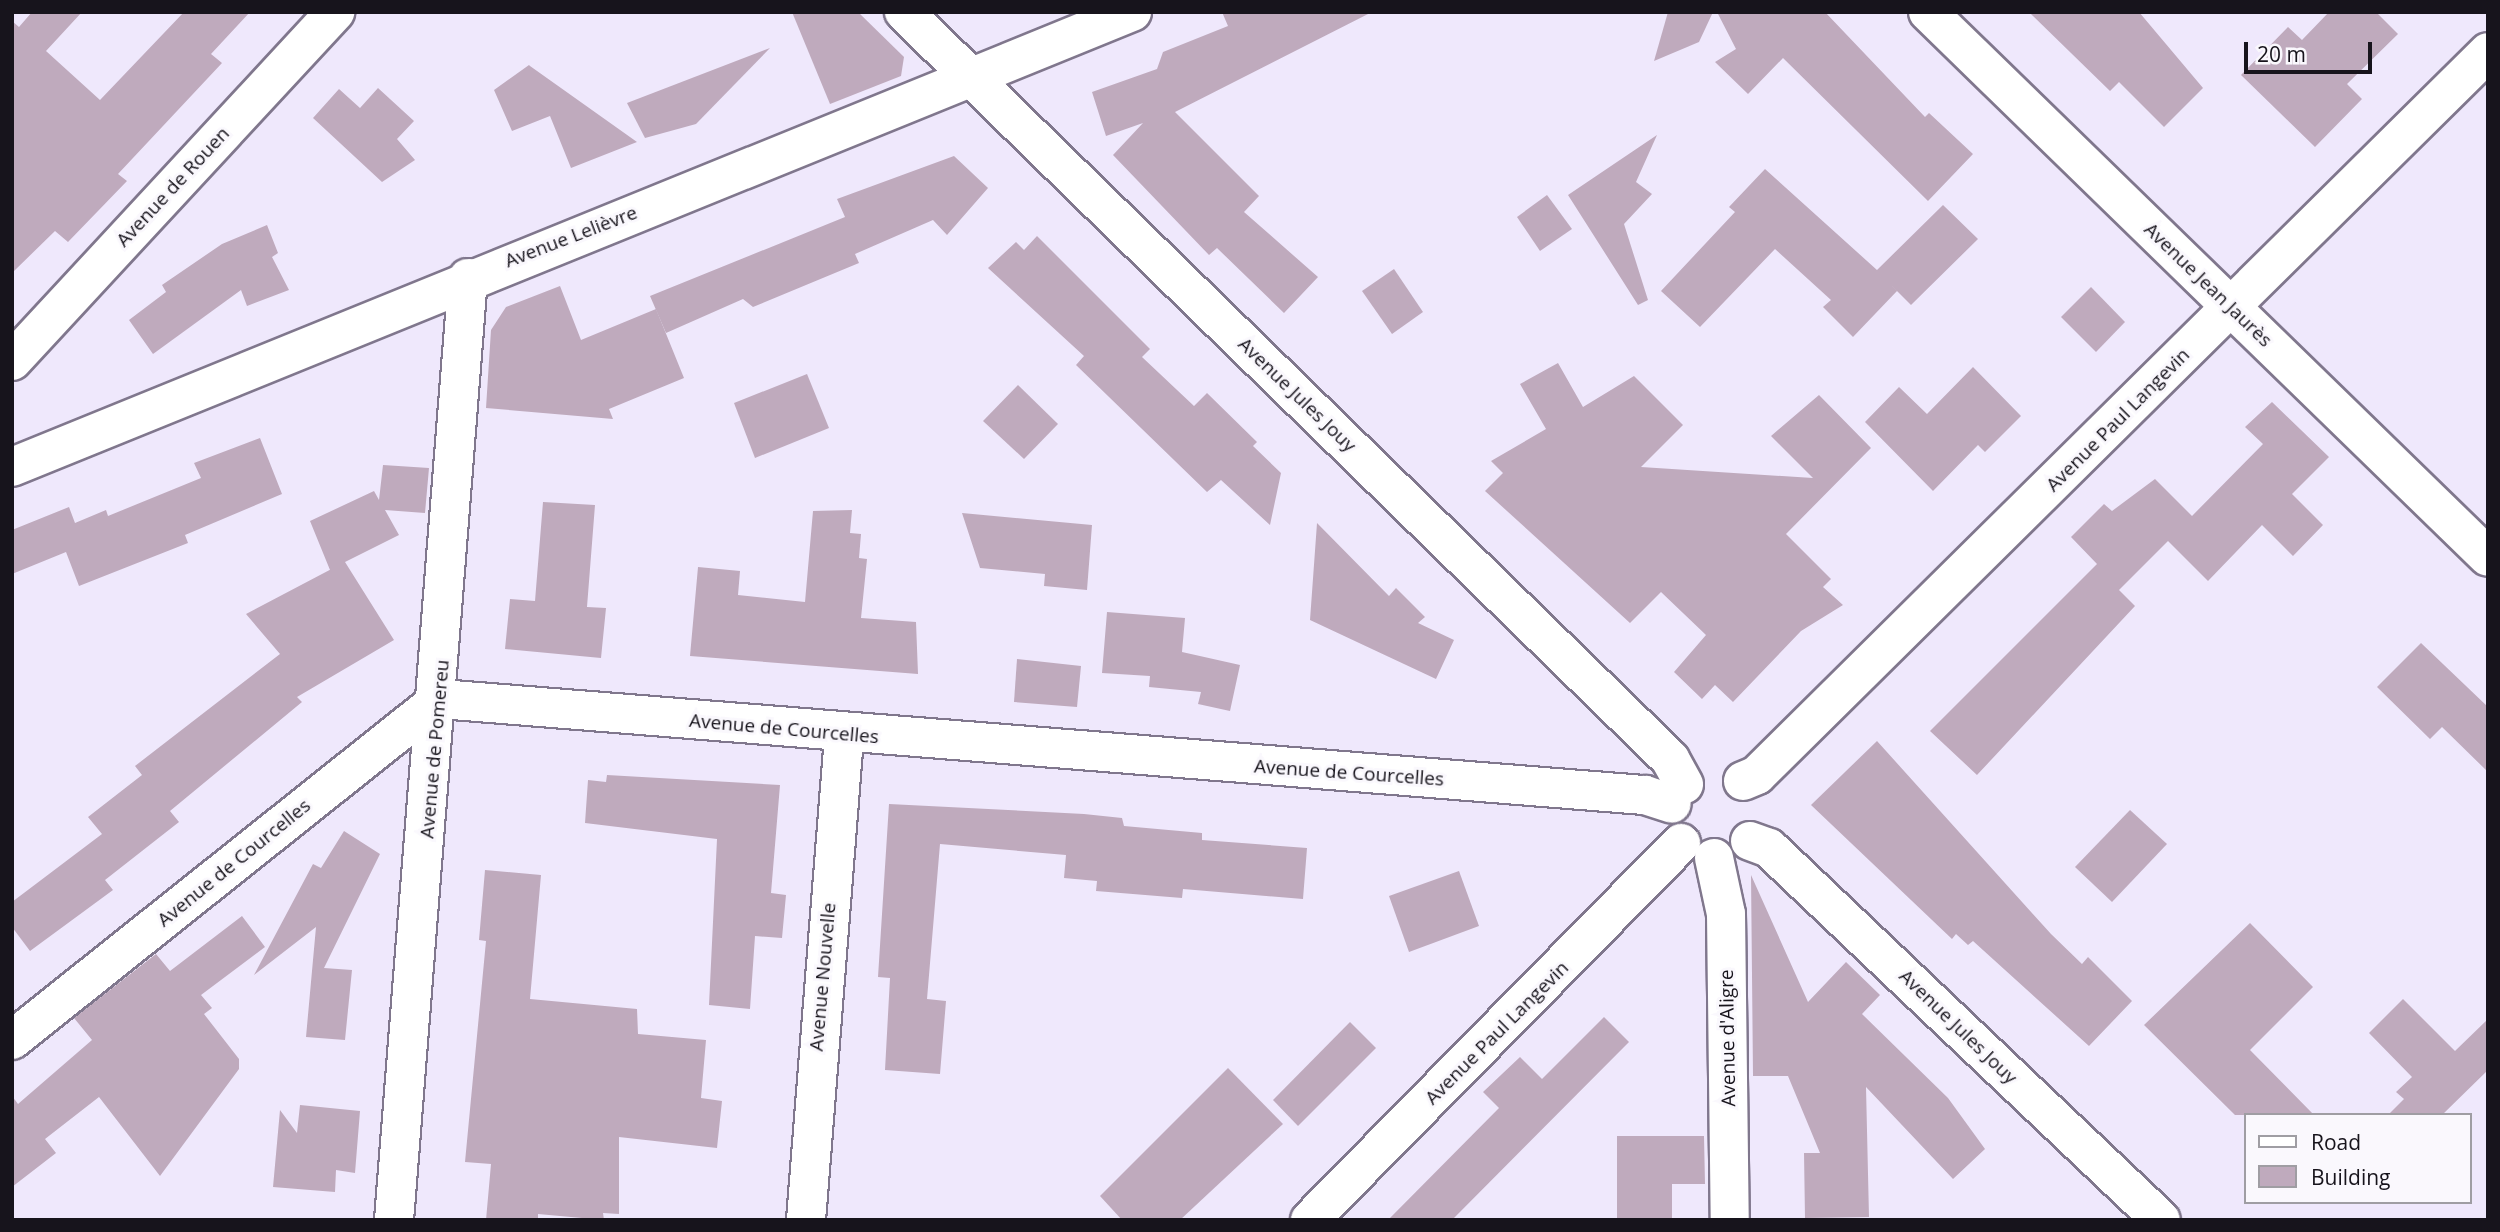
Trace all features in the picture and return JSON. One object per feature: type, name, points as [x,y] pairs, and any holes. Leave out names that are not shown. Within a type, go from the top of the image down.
[{"type":"street","name":"Avenue de Rouen","points":[[12,361],[335,12]]},
{"type":"street","name":"Avenue Jules Jouy","points":[[904,12],[1670,759],[1678,794]]},
{"type":"street","name":"Avenue Lelièvre","points":[[12,467],[468,278],[973,80],[1132,12]]},
{"type":"street","name":"Avenue Jean Jaurès","points":[[1928,12],[2488,557]]},
{"type":"street","name":"Avenue Paul Langevin","points":[[1744,781],[1797,736],[2230,304],[2488,52]]},
{"type":"street","name":"Avenue de Pomereu","points":[[394,1220],[440,699],[468,278]]},
{"type":"street","name":"Avenue de Courcelles","points":[[12,1040],[440,699],[844,735],[1645,795],[1678,794]]},
{"type":"street","name":"Avenue Nouvelle","points":[[806,1220],[844,735]]},
{"type":"street","points":[[1706,771],[1744,781],[1758,805],[1750,841],[1698,850],[1678,794],[1706,771]]},
{"type":"street","name":"Avenue Jules Jouy","points":[[1750,841],[1769,848],[2161,1220]]},
{"type":"street","name":"Avenue Paul Langevin","points":[[1310,1220],[1698,850]]},
{"type":"street","name":"Avenue d'Aligre","points":[[1698,850],[1726,914],[1730,1220]]},
{"type":"building","points":[[32,12],[82,12],[46,51],[100,100],[184,12],[250,12],[211,54],[222,63],[118,174],[127,181],[68,242],[55,231],[12,273],[12,21],[19,27]]},
{"type":"building","points":[[792,12],[858,12],[904,57],[901,76],[830,104]]},
{"type":"building","points":[[1222,12],[1372,12],[1175,112],[1259,196],[1244,212],[1318,277],[1284,313],[1217,248],[1209,255],[1113,155],[1143,123],[1106,136],[1092,92],[1157,69],[1163,52],[1228,26]]},
{"type":"building","points":[[1668,12],[1713,12],[1699,42],[1654,61]]},
{"type":"building","points":[[1717,12],[1825,12],[1925,117],[1929,113],[1973,154],[1928,201],[1783,58],[1748,94],[1715,62],[1736,49]]},
{"type":"building","points":[[2029,12],[2139,12],[2203,88],[2164,127],[2119,82],[2110,91]]},
{"type":"building","points":[[2329,12],[2376,12],[2398,34],[2347,84],[2362,99],[2315,147],[2241,75],[2288,27],[2302,40]]},
{"type":"building","points":[[770,48],[696,124],[645,138],[627,103]]},
{"type":"building","points":[[529,65],[637,142],[571,168],[550,116],[512,131],[494,90]]},
{"type":"building","points":[[378,88],[414,121],[397,139],[415,160],[382,182],[313,118],[339,89],[360,108]]},
{"type":"building","points":[[1657,135],[1636,182],[1652,194],[1624,224],[1648,300],[1638,305],[1568,195]]},
{"type":"building","points":[[954,156],[988,188],[947,235],[933,220],[855,254],[859,263],[753,307],[743,299],[666,333],[650,296],[845,217],[837,199]]},
{"type":"building","points":[[1765,169],[1877,270],[1943,205],[1978,239],[1911,305],[1897,291],[1853,337],[1823,307],[1831,300],[1775,249],[1700,327],[1661,291],[1735,212],[1729,207]]},
{"type":"building","points":[[1547,195],[1572,229],[1540,251],[1517,217]]},
{"type":"building","points":[[267,225],[278,253],[272,257],[289,290],[247,306],[241,290],[153,354],[129,320],[166,292],[162,285],[222,244]]},
{"type":"building","points":[[1037,236],[1150,349],[1142,357],[1194,406],[1207,393],[1257,442],[1253,446],[1281,473],[1270,525],[1221,480],[1207,492],[1076,365],[1084,356],[988,268],[1016,242],[1024,250]]},
{"type":"building","points":[[1394,269],[1423,312],[1392,334],[1362,291]]},
{"type":"building","points":[[560,286],[581,340],[656,309],[684,378],[609,409],[613,419],[486,408],[491,330],[506,307]]},
{"type":"building","points":[[2091,287],[2125,322],[2096,352],[2061,317]]},
{"type":"building","points":[[1558,363],[1583,407],[1634,376],[1683,425],[1641,467],[1813,478],[1771,436],[1819,395],[1871,448],[1786,534],[1831,579],[1823,587],[1843,605],[1801,631],[1733,702],[1715,685],[1702,699],[1674,672],[1706,635],[1661,592],[1630,623],[1485,491],[1503,473],[1491,461],[1546,429],[1520,384]]},
{"type":"building","points":[[1973,367],[2021,416],[1985,452],[1978,445],[1933,491],[1865,422],[1899,387],[1927,414]]},
{"type":"building","points":[[807,374],[829,428],[755,458],[734,403]]},
{"type":"building","points":[[1018,385],[1058,424],[1024,459],[983,421]]},
{"type":"building","points":[[2272,402],[2329,457],[2292,494],[2323,525],[2293,556],[2262,525],[2208,581],[2168,541],[2119,590],[2135,606],[1977,775],[1930,731],[2097,564],[2071,537],[2104,504],[2112,511],[2155,479],[2192,516],[2263,444],[2245,427]]},
{"type":"building","points":[[260,438],[282,494],[185,535],[188,543],[79,586],[66,552],[12,574],[12,530],[69,507],[75,523],[106,510],[108,516],[201,478],[194,463]]},
{"type":"building","points":[[383,465],[429,468],[425,513],[385,510],[399,535],[345,562],[394,640],[297,697],[302,702],[170,811],[179,822],[105,880],[113,890],[30,951],[12,927],[12,902],[102,834],[88,817],[142,775],[135,766],[280,654],[246,614],[330,570],[310,521],[374,491],[379,500]]},
{"type":"building","points":[[543,502],[595,505],[587,607],[606,608],[601,658],[505,649],[510,599],[535,601]]},
{"type":"building","points":[[852,510],[850,533],[861,534],[859,558],[867,559],[861,618],[916,622],[918,674],[690,656],[698,567],[740,571],[738,595],[805,602],[813,511]]},
{"type":"building","points":[[962,513],[1092,525],[1087,590],[1044,586],[1045,574],[980,568]]},
{"type":"building","points":[[1317,523],[1389,596],[1396,588],[1425,617],[1418,623],[1454,640],[1436,679],[1310,620]]},
{"type":"building","points":[[1107,612],[1185,618],[1182,652],[1240,665],[1230,711],[1198,704],[1201,692],[1149,687],[1150,676],[1102,673]]},
{"type":"building","points":[[2421,643],[2488,707],[2488,772],[2442,727],[2430,739],[2377,687]]},
{"type":"building","points":[[1017,659],[1081,666],[1077,707],[1014,702]]},
{"type":"building","points":[[1877,741],[2051,934],[2082,964],[2088,957],[2132,1001],[2089,1046],[1973,941],[1968,945],[1956,934],[1952,939],[1811,805]]},
{"type":"building","points":[[607,775],[780,785],[771,893],[786,895],[782,938],[755,936],[750,1009],[709,1005],[717,839],[585,823],[588,780],[606,782]]},
{"type":"building","points":[[889,804],[1122,818],[1124,826],[1202,833],[1202,840],[1307,848],[1303,899],[1183,889],[1182,898],[1096,891],[1097,881],[1064,878],[1066,855],[940,844],[927,999],[946,1001],[940,1074],[885,1070],[890,978],[878,977]]},
{"type":"building","points":[[2130,810],[2167,844],[2112,902],[2075,867]]},
{"type":"building","points":[[344,831],[380,854],[324,968],[352,970],[345,1040],[306,1037],[316,927],[254,975],[313,864],[321,868]]},
{"type":"building","points":[[485,870],[541,875],[530,999],[637,1009],[638,1034],[706,1040],[701,1098],[722,1101],[717,1148],[619,1137],[619,1214],[603,1213],[604,1220],[538,1214],[538,1220],[486,1220],[491,1164],[465,1162],[486,941],[479,940]]},
{"type":"building","points":[[1459,871],[1479,926],[1409,952],[1389,896]]},
{"type":"building","points":[[1751,875],[1808,1002],[1846,962],[1880,995],[1862,1014],[1948,1098],[1985,1149],[1953,1179],[1866,1087],[1869,1217],[1805,1218],[1804,1153],[1820,1153],[1788,1076],[1753,1076]]},
{"type":"building","points":[[242,916],[265,947],[201,995],[212,1008],[204,1014],[239,1059],[239,1069],[160,1176],[99,1097],[45,1139],[56,1153],[12,1187],[12,1096],[18,1104],[92,1040],[74,1018],[156,954],[170,971]]},
{"type":"building","points":[[2250,923],[2313,987],[2250,1050],[2312,1113],[2235,1115],[2144,1025]]},
{"type":"building","points":[[2403,999],[2455,1051],[2488,1019],[2488,1070],[2444,1113],[2390,1113],[2404,1099],[2396,1092],[2412,1077],[2369,1033]]},
{"type":"building","points":[[1604,1017],[1629,1042],[1452,1220],[1388,1220],[1499,1108],[1483,1092],[1520,1057],[1542,1079]]},
{"type":"building","points":[[1350,1022],[1376,1048],[1298,1126],[1273,1100]]},
{"type":"building","points":[[1228,1068],[1283,1124],[1180,1220],[1122,1220],[1100,1196]]},
{"type":"building","points":[[300,1105],[360,1111],[355,1173],[336,1170],[335,1192],[273,1187],[280,1110],[297,1133]]},
{"type":"building","points":[[1617,1136],[1704,1136],[1705,1184],[1672,1184],[1672,1220],[1617,1220]]}]
